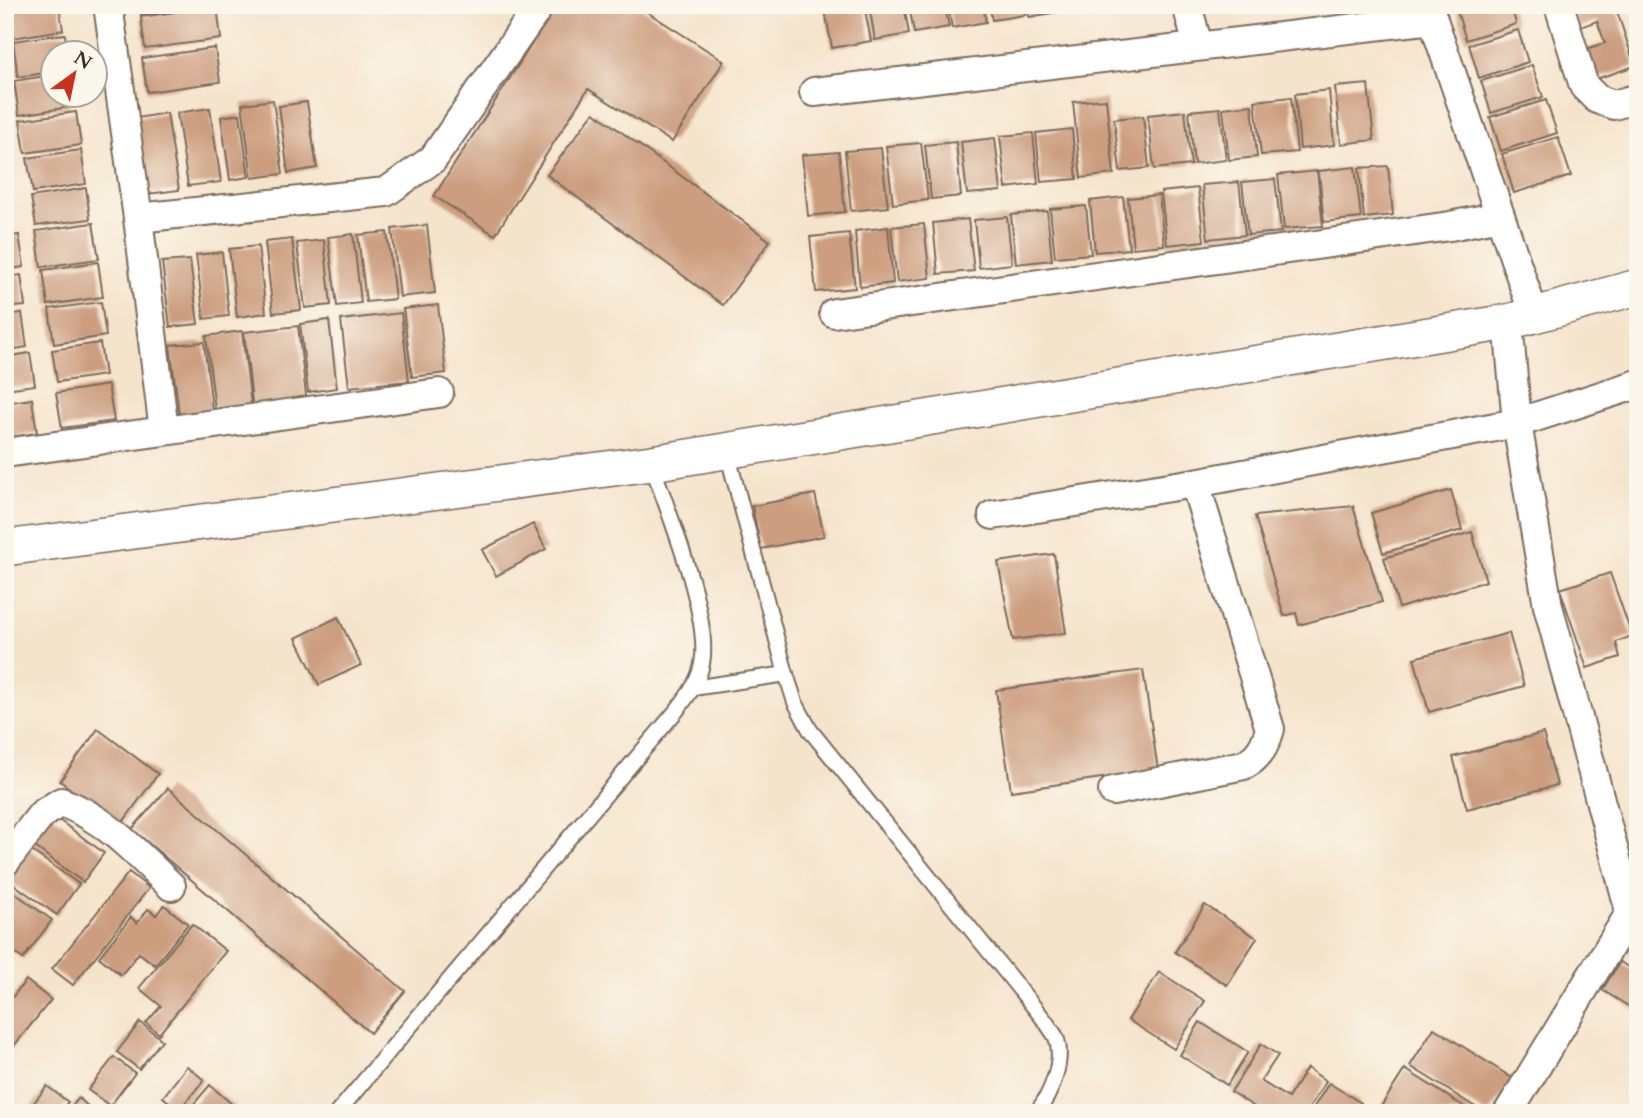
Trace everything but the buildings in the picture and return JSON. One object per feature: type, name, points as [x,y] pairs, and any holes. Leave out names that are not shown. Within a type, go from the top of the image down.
[{"type":"street","points":[[108,5],[164,431]]},
{"type":"street","points":[[138,218],[386,191],[408,179],[433,159],[540,5]]},
{"type":"street","points":[[1187,5],[1198,46]]},
{"type":"street","points":[[1559,5],[1584,86],[1597,99],[1615,104],[1638,98]]},
{"type":"street","points":[[814,92],[1198,46],[1430,12],[1500,216],[1521,318],[1517,423],[1548,606],[1634,906],[1518,1108]]},
{"type":"street","points":[[834,313],[1450,226],[1500,216]]},
{"type":"street","points":[[5,548],[652,463],[1521,318],[1638,287]]},
{"type":"street","points":[[993,515],[1195,483],[1517,423],[1638,384]]},
{"type":"street","points":[[5,453],[439,393]]},
{"type":"street","points":[[1113,791],[1244,765],[1255,759],[1265,745],[1270,729],[1195,483]]},
{"type":"street","points":[[5,862],[42,814],[61,802],[82,809],[108,826],[171,887]]},
{"type":"lane","points":[[727,451],[786,674],[795,702],[810,730],[1046,1022],[1056,1038],[1059,1056],[1053,1082],[1044,1104],[1036,1113]]},
{"type":"lane","points":[[337,1113],[693,688],[702,666],[704,638],[698,604],[652,463]]},
{"type":"lane","points":[[693,688],[786,674]]}]
